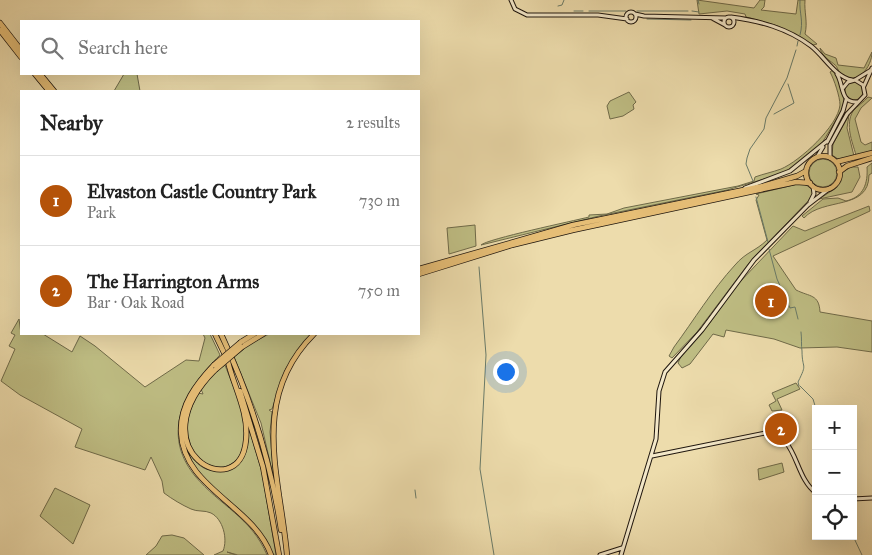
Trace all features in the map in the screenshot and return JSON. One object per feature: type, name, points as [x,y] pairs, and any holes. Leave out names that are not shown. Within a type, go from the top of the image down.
[{"type":"highway","points":[[0,22],[20,49]]},
{"type":"highway","points":[[0,30],[20,56]]},
{"type":"highway","points":[[36,75],[48,90]]},
{"type":"highway","points":[[41,75],[53,90]]},
{"type":"highway","points":[[862,159],[872,153]]},
{"type":"highway","points":[[420,268],[573,224],[788,179],[806,171],[811,161],[817,157],[830,158],[836,162],[850,162],[872,158]]},
{"type":"highway","points":[[836,162],[840,172]]},
{"type":"highway","points":[[420,274],[506,247],[574,230],[796,182],[822,189],[830,188],[836,182],[840,172],[850,162]]},
{"type":"highway","points":[[806,171],[811,185]]},
{"type":"highway","points":[[215,335],[248,415],[263,466],[279,555]]},
{"type":"highway","points":[[222,335],[246,393],[262,445],[286,555]]},
{"type":"highway","points":[[253,335],[198,383],[185,407],[181,428],[184,450],[192,466],[203,479],[252,524],[271,555]]},
{"type":"highway","points":[[241,345],[261,335]]},
{"type":"highway","points":[[286,555],[273,446],[273,419],[284,377],[296,356],[313,335]]},
{"type":"highway","points":[[214,367],[192,402],[187,415],[186,431],[188,445],[195,458],[203,466],[218,470],[227,468],[237,461],[246,442],[244,417],[228,362]]},
{"type":"street","points":[[511,0],[515,9],[527,15],[618,17],[631,22],[644,16]]},
{"type":"street","points":[[618,17],[627,14],[644,16],[731,17],[771,24],[796,36],[816,50],[836,71],[864,86]]},
{"type":"street","points":[[627,14],[627,19]]},
{"type":"street","points":[[635,14],[635,19]]},
{"type":"street","points":[[710,17],[728,27],[744,19]]},
{"type":"street","points":[[731,17],[734,22],[733,25]]},
{"type":"street","points":[[725,25],[726,18]]},
{"type":"street","points":[[843,88],[871,69]]},
{"type":"street","points":[[830,158],[829,149],[847,114],[865,95],[864,86],[871,69]]},
{"type":"street","points":[[817,157],[844,111],[846,100],[836,71]]},
{"type":"street","points":[[846,100],[857,102]]},
{"type":"street","points":[[737,191],[790,171],[827,141]]},
{"type":"street","points":[[808,205],[814,194],[811,185]]},
{"type":"street","points":[[621,555],[652,456],[658,429],[660,384],[668,366],[702,330],[754,260],[808,205],[830,188]]},
{"type":"street","points":[[652,456],[762,434],[774,434],[788,443],[801,477],[812,489]]},
{"type":"street","points":[[653,451],[666,454]]},
{"type":"street","points":[[857,499],[872,498]]},
{"type":"street","points":[[600,555],[622,548]]},
{"type":"shaded area","points":[[697,0],[754,8],[760,0],[765,0],[764,7],[761,10],[796,14],[798,0],[805,0],[805,34],[817,44],[813,45],[778,26],[746,17],[745,14],[727,11],[699,14]]},
{"type":"shaded area","points":[[820,48],[825,54],[836,58],[838,65],[864,68],[872,52],[869,64],[863,74],[853,78],[841,74]]},
{"type":"shaded area","points":[[833,70],[842,85],[844,103],[842,110],[822,143],[793,167],[781,174],[727,190],[599,216],[481,245],[589,217],[589,215],[607,214],[624,208],[738,186],[754,181],[755,177],[781,169],[798,159],[817,142],[833,123],[838,113],[840,102],[830,72]]},
{"type":"shaded area","points":[[123,75],[137,75],[140,90],[115,90]]},
{"type":"shaded area","points":[[854,82],[860,85],[863,91],[860,97],[854,100],[848,97],[845,91],[848,85]]},
{"type":"shaded area","points":[[629,92],[636,102],[633,105],[634,109],[623,116],[610,119],[607,106],[610,101]]},
{"type":"shaded area","points":[[868,97],[872,98],[861,108],[855,119],[861,142],[865,145],[872,142],[872,151],[856,155],[849,127],[851,116],[853,111]]},
{"type":"shaded area","points":[[849,115],[847,128],[854,156],[838,159],[832,155],[833,144]]},
{"type":"shaded area","points":[[823,159],[833,163],[837,173],[833,183],[823,187],[813,183],[809,173],[813,163]]},
{"type":"shaded area","points":[[872,163],[872,173],[869,175],[867,186],[862,194],[844,202],[822,207],[804,218],[802,216],[823,199],[838,198],[846,201],[861,193],[866,184],[867,167]]},
{"type":"shaded area","points":[[852,167],[858,167],[860,177],[852,192],[819,199],[836,188],[843,171]]},
{"type":"shaded area","points":[[802,183],[811,188],[813,193],[809,200],[749,263],[697,332],[672,358],[669,356],[703,305],[727,275],[743,257],[767,240],[756,200],[759,195],[756,194]]},
{"type":"shaded area","points":[[869,206],[870,211],[773,256],[796,290],[816,299],[820,312],[872,321],[872,352],[837,347],[800,348],[774,339],[726,330],[724,337],[713,334],[690,364],[682,368],[678,363],[682,354],[709,324],[738,284],[793,226],[805,231]]},
{"type":"shaded area","points":[[475,225],[476,246],[449,254],[447,228]]},
{"type":"shaded area","points":[[19,319],[20,335],[45,335],[72,352],[80,336],[145,387],[186,360],[199,361],[205,338],[204,335],[210,335],[220,355],[196,382],[187,397],[181,412],[178,428],[179,444],[185,460],[195,476],[244,521],[253,531],[267,555],[238,555],[227,552],[236,555],[214,555],[223,551],[225,541],[225,535],[219,520],[211,513],[191,509],[164,493],[162,481],[151,457],[145,470],[75,447],[82,429],[20,395],[1,381],[15,349],[9,346],[15,335],[11,333]]},
{"type":"shaded area","points":[[267,335],[311,335],[286,368],[272,409],[269,410],[272,412],[270,432],[274,479],[261,423],[234,357],[243,350],[242,348]]},
{"type":"shaded area","points":[[225,365],[242,411],[245,439],[241,453],[234,462],[225,467],[215,467],[205,463],[196,455],[190,444],[187,425],[190,411],[198,393],[203,394],[201,389],[216,371]]},
{"type":"shaded area","points":[[796,383],[800,389],[777,399],[782,410],[772,411],[769,405],[776,401],[772,393]]},
{"type":"shaded area","points":[[245,415],[262,472],[276,555],[273,555],[253,523],[202,475],[192,461],[185,445],[193,458],[203,468],[215,471],[230,466],[240,460],[246,450],[248,437]]},
{"type":"shaded area","points":[[782,463],[784,472],[759,480],[758,469]]},
{"type":"shaded area","points":[[55,488],[90,505],[73,544],[40,516]]},
{"type":"shaded area","points":[[172,535],[184,538],[204,555],[146,555],[156,546],[162,536]]},
{"type":"waterway","points":[[558,6],[562,5],[564,0]]},
{"type":"waterway","points":[[698,0],[699,4]]},
{"type":"waterway","points":[[800,0],[802,25],[800,35]]},
{"type":"waterway","points":[[574,11],[583,11]]},
{"type":"waterway","points":[[589,11],[626,11]]},
{"type":"waterway","points":[[637,11],[688,11]]},
{"type":"waterway","points":[[692,11],[699,12]]},
{"type":"waterway","points":[[647,19],[691,20]]},
{"type":"waterway","points":[[797,46],[798,41]]},
{"type":"waterway","points":[[753,181],[746,164],[747,158],[750,149],[764,129],[766,118],[787,78],[796,50]]},
{"type":"waterway","points":[[774,114],[794,103],[788,84]]},
{"type":"waterway","points":[[756,197],[768,242]]},
{"type":"waterway","points":[[769,249],[777,279],[790,308],[795,307],[798,319]]},
{"type":"waterway","points":[[479,267],[486,355],[480,469],[494,555]]},
{"type":"waterway","points":[[799,386],[798,382],[804,366],[801,332]]},
{"type":"waterway","points":[[800,386],[813,399],[815,405]]},
{"type":"waterway","points":[[415,490],[416,498]]},
{"type":"waterway","points":[[855,540],[862,555]]},
{"type":"place","name":"Elvaston Castle Country Park","points":[[771,301]]},
{"type":"place","name":"The Harrington Arms","points":[[781,429]]}]
